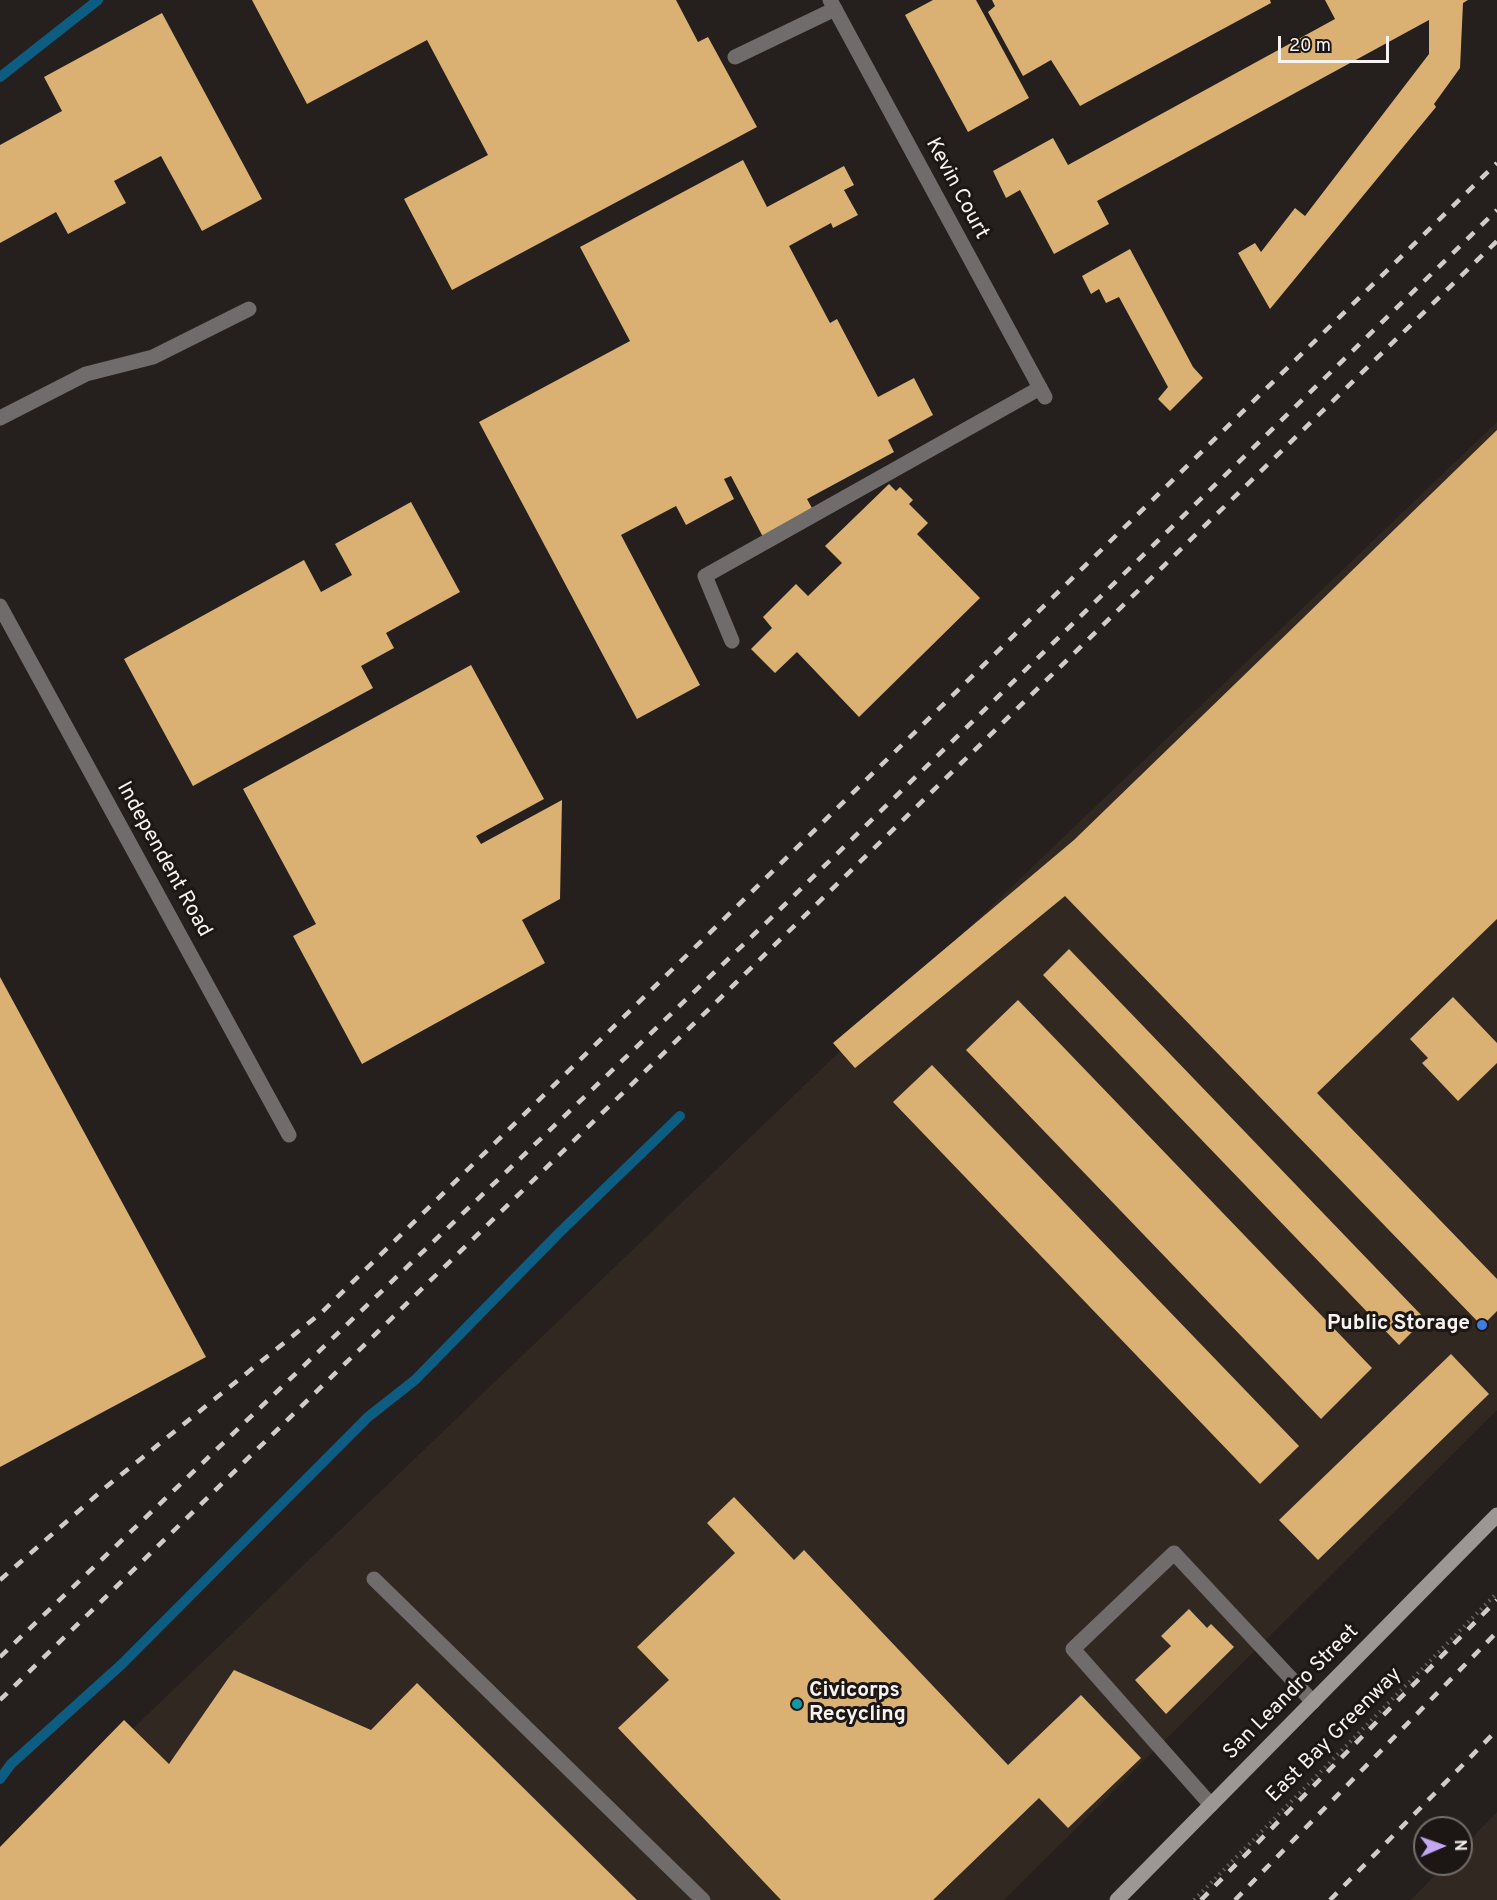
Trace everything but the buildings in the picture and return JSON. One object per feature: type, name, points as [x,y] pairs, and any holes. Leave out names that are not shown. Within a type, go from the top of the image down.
[{"type":"main road","name":"San Leandro Street","points":[[1117,1900],[1497,1515]]},
{"type":"street","points":[[735,57],[833,4]]},
{"type":"street","name":"Kevin Court","points":[[732,641],[705,576],[1042,392],[833,4]]},
{"type":"street","points":[[0,418],[86,374],[153,357],[249,309]]},
{"type":"street","name":"Independent Road","points":[[0,606],[289,1135]]},
{"type":"street","points":[[1211,1805],[1073,1648],[1174,1553],[1313,1702]]},
{"type":"street","points":[[374,1579],[703,1900]]},
{"type":"path","name":"East Bay Greenway","points":[[1194,1900],[1497,1593]]},
{"type":"shaded area","points":[[1497,422],[1497,1410],[1004,1900],[0,1900],[122,1739]]},
{"type":"shaded area","points":[[1497,1812],[1497,1900],[1411,1900],[1434,1876],[1473,1876],[1473,1837]]},
{"type":"waterway","points":[[0,77],[98,0]]},
{"type":"waterway","points":[[0,1779],[11,1764],[122,1664],[368,1417],[415,1380],[560,1232],[680,1116]]},
{"type":"railway","points":[[0,1580],[106,1487],[321,1313],[1497,163]]},
{"type":"railway","points":[[0,1657],[769,920],[1497,210]]},
{"type":"railway","points":[[0,1700],[1497,241]]},
{"type":"railway","points":[[1201,1900],[1497,1600]]},
{"type":"railway","points":[[1235,1900],[1497,1632]]},
{"type":"railway","points":[[1330,1900],[1497,1730]]},
{"type":"place","name":"Public Storage","points":[[1482,1325]]},
{"type":"place","name":"Civicorps Recycling","points":[[797,1704]]}]
